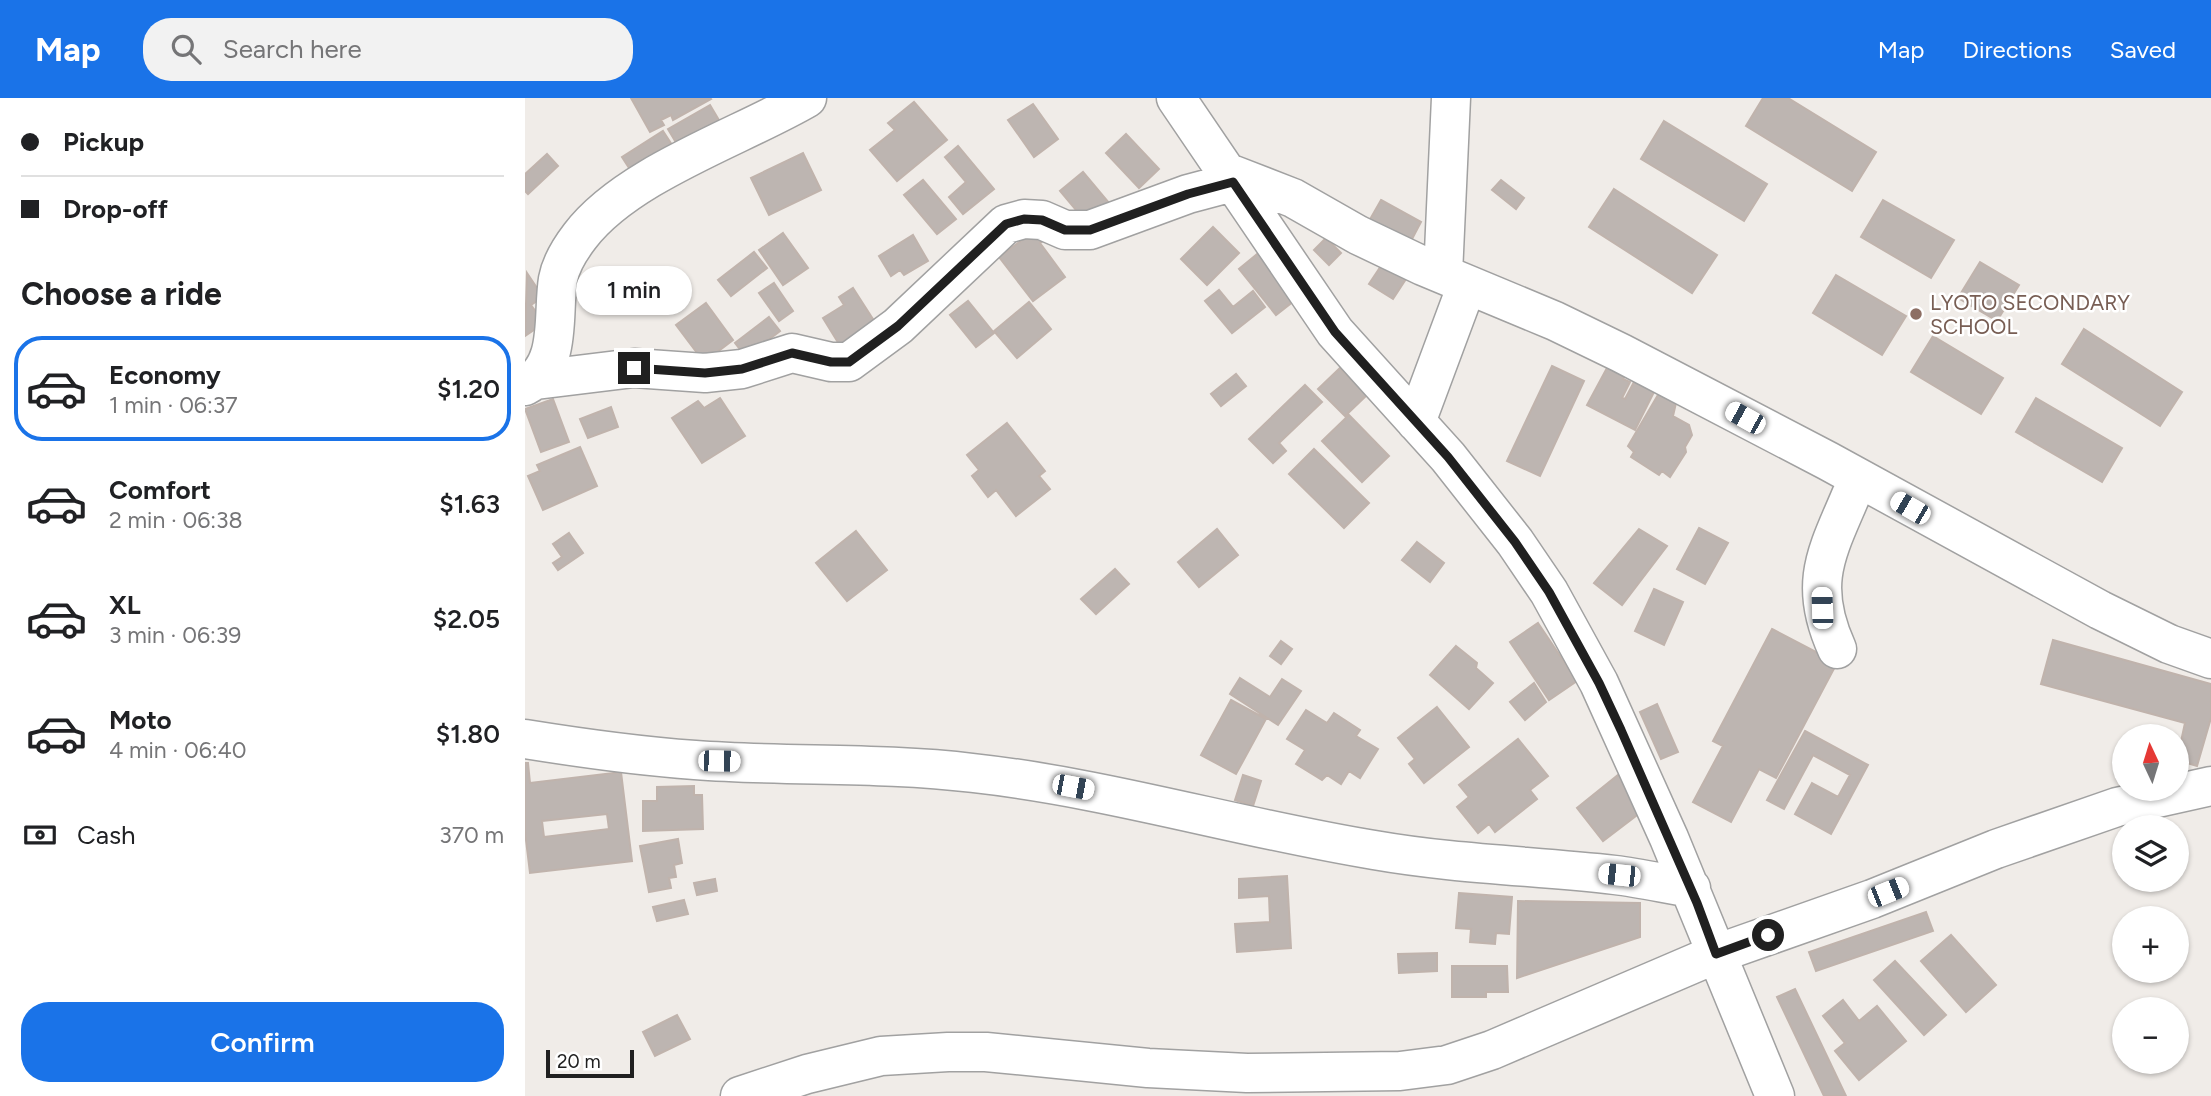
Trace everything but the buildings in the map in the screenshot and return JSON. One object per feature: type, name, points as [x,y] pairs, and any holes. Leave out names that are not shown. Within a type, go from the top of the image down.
[{"type":"street","points":[[531,383],[546,365],[554,342],[557,288],[562,264],[581,234],[649,180],[807,98]]},
{"type":"street","points":[[1176,98],[1335,332],[1481,497],[1549,592],[1599,683],[1691,888],[1775,1096]]},
{"type":"street","points":[[1416,422],[1455,279],[1451,98]]},
{"type":"street","points":[[531,383],[634,368],[705,373],[730,370],[792,353],[831,362],[849,362],[898,326],[1006,224],[1024,219],[1042,220],[1065,230],[1090,230],[1230,177],[1293,198],[1358,235],[1555,321],[1621,353],[2100,610],[2169,644],[2211,659]]},
{"type":"street","points":[[1837,649],[1822,608],[1821,582],[1830,547],[1858,478]]},
{"type":"street","points":[[525,739],[697,761],[906,765],[977,773],[1054,783],[1269,831],[1375,850],[1462,862],[1619,875],[1691,888]]},
{"type":"street","points":[[740,1096],[807,1074],[862,1079],[881,1056],[986,1052],[1148,1068],[1247,1073],[1400,1071],[1447,1065],[1492,1050],[1716,954],[2117,807],[2211,786]]},
{"type":"place","name":"LYOTO SECONDARY SCHOOL","points":[[1916,314]]},
{"type":"route","points":[[634,368],[705,373],[742,369],[792,353],[831,362],[849,362],[898,326],[1006,224],[1024,219],[1042,220],[1065,230],[1090,230],[1188,194],[1233,182],[1335,332],[1481,497],[1549,592],[1599,683],[1621,730],[1697,903],[1716,954],[1768,935]]}]
